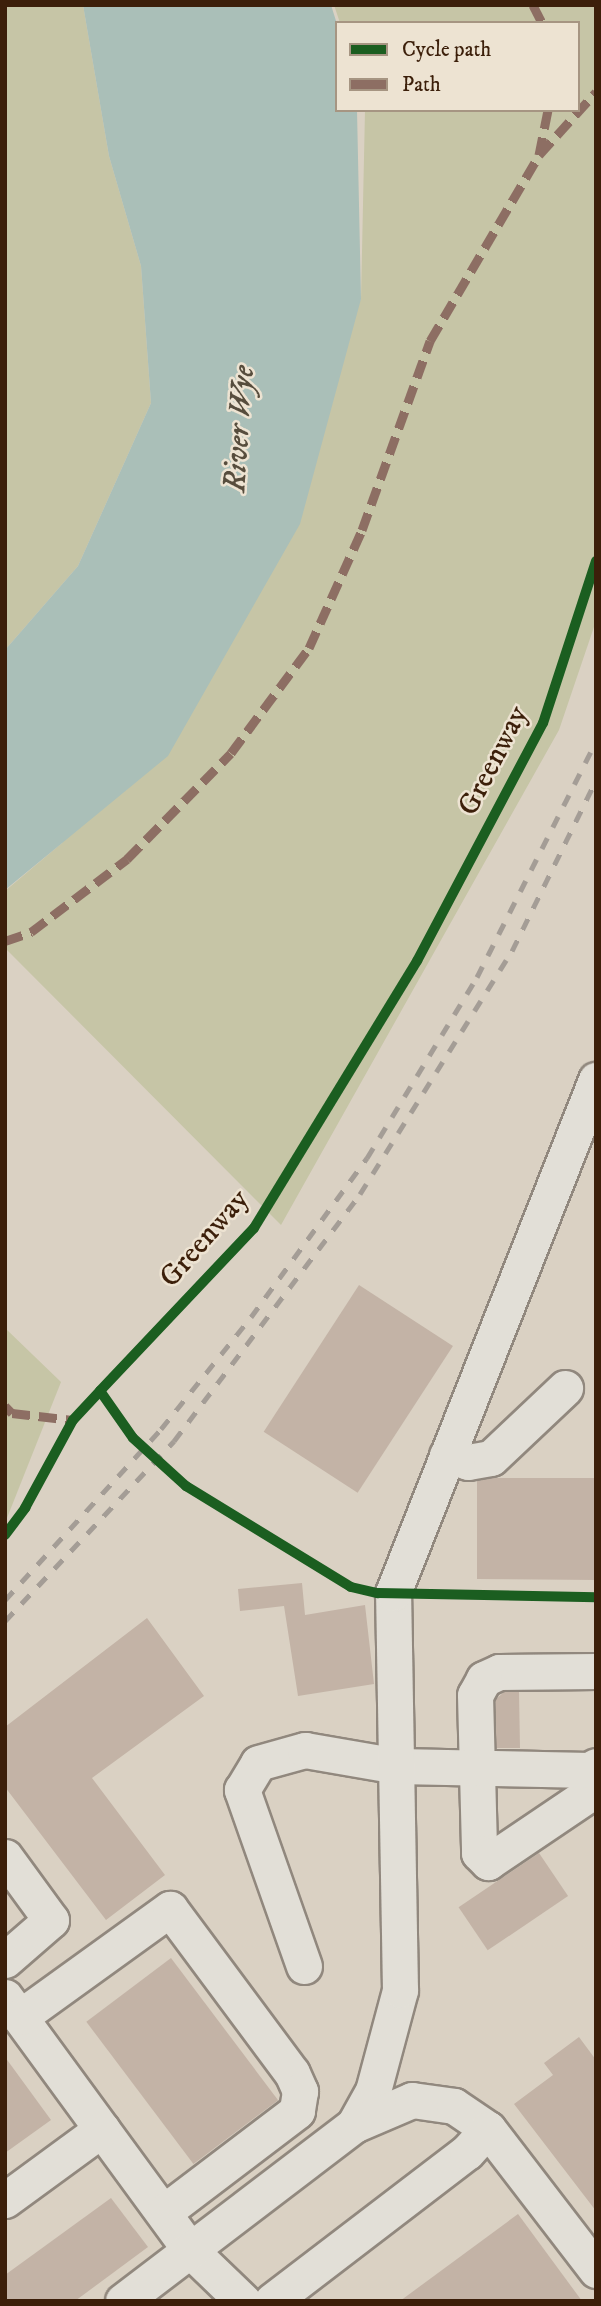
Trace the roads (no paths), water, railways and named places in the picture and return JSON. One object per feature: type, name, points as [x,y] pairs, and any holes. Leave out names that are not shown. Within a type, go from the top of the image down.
[{"type":"lane","points":[[354,2125],[373,2091],[400,1990],[393,1593],[596,1080]]},
{"type":"lane","points":[[447,1455],[468,1462],[491,1458],[565,1388]]},
{"type":"lane","points":[[304,1966],[242,1790],[258,1763],[305,1750],[398,1766],[478,1768],[593,1768],[589,1794],[488,1862],[480,1853],[478,1768],[475,1695],[484,1679],[499,1672],[596,1671]]},
{"type":"lane","points":[[5,1857],[51,1920],[5,1960]]},
{"type":"lane","points":[[164,2213],[297,2111],[300,2091],[292,2073],[170,1909],[12,2007],[190,2250],[243,2301]]},
{"type":"lane","points":[[123,2301],[354,2125],[412,2100],[454,2106],[488,2129],[596,2270]]},
{"type":"lane","points":[[5,2200],[102,2129]]},
{"type":"lane","points":[[272,2301],[467,2152],[488,2129]]},
{"type":"water","name":"River Wye","points":[[83,5],[331,5],[336,21],[335,112],[357,112],[361,299],[300,524],[168,756],[5,890],[5,650],[78,566],[151,403],[141,266],[109,156]]},
{"type":"railway","points":[[5,1600],[161,1429],[251,1317],[367,1158],[477,977],[596,741]]},
{"type":"railway","points":[[5,1621],[174,1441],[360,1194],[512,951],[596,780]]}]
